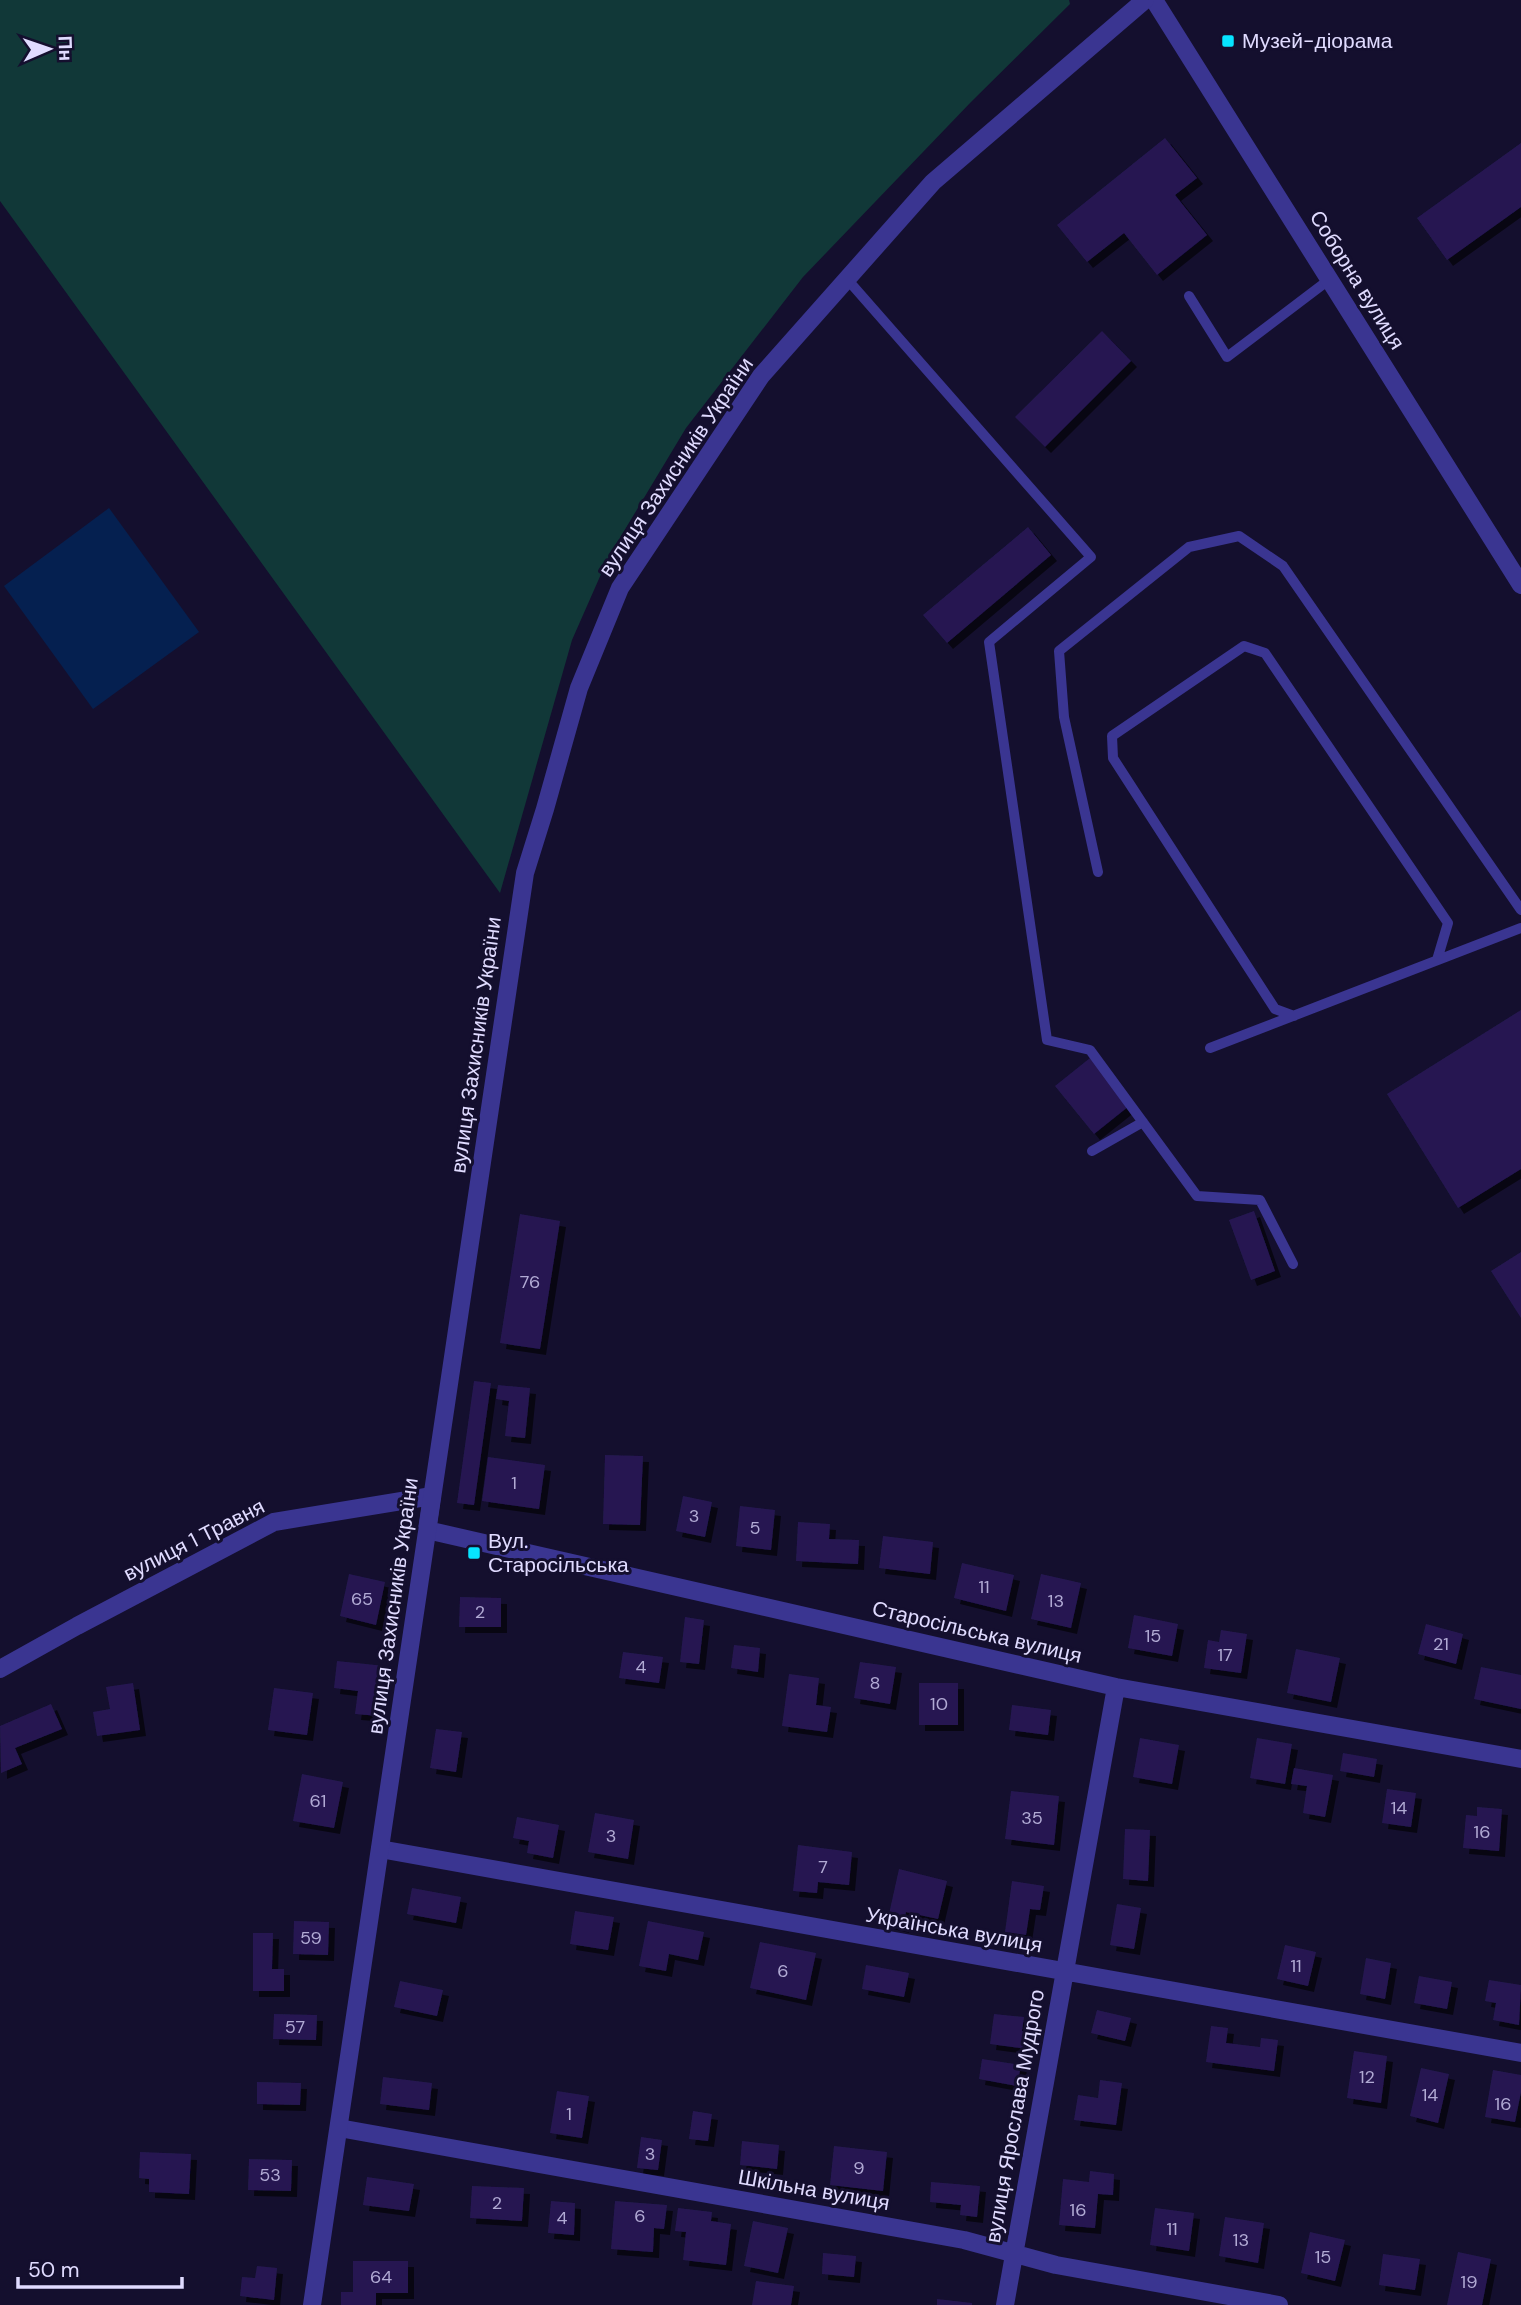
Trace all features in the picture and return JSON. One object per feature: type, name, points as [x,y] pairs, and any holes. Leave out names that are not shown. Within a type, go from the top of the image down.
[{"type":"street","name":"вулиця Захисників України","points":[[432,1496],[525,873],[579,688],[620,588],[761,376],[933,182],[1145,0]]},
{"type":"street","name":"Соборна вулиця","points":[[1154,0],[1521,585]]},
{"type":"street","points":[[427,1530],[432,1496]]},
{"type":"street","name":"вулиця 1 Травня","points":[[0,1669],[274,1522],[432,1496]]},
{"type":"street","name":"вулиця Захисників України","points":[[312,2305],[427,1530]]},
{"type":"street","name":"Старосільська вулиця","points":[[427,1530],[1116,1687],[1521,1759]]},
{"type":"street","name":"вулиця Ярослава Мудрого","points":[[1005,2305],[1116,1687]]},
{"type":"street","name":"Українська вулиця","points":[[380,1849],[1521,2053]]},
{"type":"street","name":"Шкільна вулиця","points":[[339,2128],[964,2240],[1056,2265],[1279,2305]]},
{"type":"lane","points":[[847,279],[1091,557],[989,642],[1047,1040],[1090,1050],[1197,1196],[1261,1200],[1293,1264]]},
{"type":"lane","points":[[1189,296],[1227,357],[1330,279]]},
{"type":"lane","points":[[1098,872],[1064,717],[1059,651],[1189,547],[1240,536],[1283,566],[1521,910]]},
{"type":"lane","points":[[1294,1016],[1275,1009],[1113,758],[1112,736],[1244,646],[1265,653],[1448,923],[1437,960]]},
{"type":"lane","points":[[1210,1048],[1521,928]]},
{"type":"lane","points":[[1091,1151],[1143,1122]]},
{"type":"green space","points":[[0,0],[1069,0],[1070,4],[971,102],[803,277],[686,428],[609,556],[572,640],[500,893],[0,201]]},
{"type":"water","points":[[109,508],[199,632],[93,709],[4,586]]},
{"type":"building","points":[[1165,138],[1197,178],[1175,195],[1207,235],[1157,275],[1124,233],[1087,262],[1057,225]]},
{"type":"building","points":[[1521,143],[1521,207],[1447,260],[1417,218]]},
{"type":"building","points":[[1102,331],[1131,361],[1045,447],[1015,417]]},
{"type":"building","points":[[1028,527],[1051,555],[947,643],[923,615]]},
{"type":"building","points":[[1521,1010],[1521,1169],[1458,1208],[1387,1094]]},
{"type":"building","points":[[1090,1058],[1129,1106],[1094,1134],[1055,1086]]},
{"type":"building","points":[[1254,1211],[1275,1271],[1251,1280],[1229,1220]]},
{"type":"building","points":[[520,1214],[560,1221],[540,1349],[500,1343]]},
{"type":"building","points":[[1521,1252],[1521,1318],[1491,1271]]},
{"type":"building","points":[[474,1381],[491,1383],[474,1505],[457,1503]]},
{"type":"building","points":[[498,1385],[530,1388],[525,1438],[505,1436],[509,1401],[496,1399]]},
{"type":"building","points":[[605,1455],[643,1456],[640,1525],[603,1524]]},
{"type":"building","points":[[488,1457],[545,1465],[539,1509],[482,1501]]},
{"type":"building","points":[[683,1496],[712,1502],[705,1537],[676,1531]]},
{"type":"building","points":[[740,1506],[775,1510],[771,1550],[736,1546]]},
{"type":"building","points":[[798,1522],[830,1524],[829,1539],[859,1540],[858,1564],[796,1561]]},
{"type":"building","points":[[883,1536],[933,1542],[930,1574],[879,1568]]},
{"type":"building","points":[[962,1563],[1014,1575],[1006,1611],[954,1598]]},
{"type":"building","points":[[349,1574],[385,1582],[376,1625],[340,1616]]},
{"type":"building","points":[[1041,1574],[1081,1583],[1071,1628],[1031,1619]]},
{"type":"building","points":[[460,1597],[501,1598],[501,1627],[459,1627]]},
{"type":"building","points":[[1134,1615],[1178,1624],[1172,1656],[1128,1648]]},
{"type":"building","points":[[685,1617],[704,1620],[699,1664],[680,1662]]},
{"type":"building","points":[[1426,1624],[1463,1634],[1456,1664],[1418,1654]]},
{"type":"building","points":[[1221,1630],[1247,1634],[1241,1673],[1204,1668],[1208,1640],[1219,1642]]},
{"type":"building","points":[[734,1645],[760,1648],[758,1672],[731,1668]]},
{"type":"building","points":[[1296,1649],[1340,1658],[1331,1702],[1287,1693]]},
{"type":"building","points":[[623,1652],[663,1657],[659,1683],[619,1678]]},
{"type":"building","points":[[337,1661],[385,1666],[379,1716],[355,1714],[358,1691],[334,1688]]},
{"type":"building","points":[[860,1662],[896,1667],[890,1704],[854,1698]]},
{"type":"building","points":[[1481,1667],[1521,1675],[1521,1709],[1474,1699]]},
{"type":"building","points":[[789,1674],[819,1678],[816,1705],[831,1707],[827,1732],[782,1726]]},
{"type":"building","points":[[133,1683],[140,1730],[97,1736],[93,1712],[110,1709],[106,1687]]},
{"type":"building","points":[[919,1683],[958,1683],[958,1725],[919,1725]]},
{"type":"building","points":[[274,1688],[313,1693],[307,1735],[268,1730]]},
{"type":"building","points":[[51,1704],[62,1729],[15,1748],[22,1764],[1,1773],[0,1726]]},
{"type":"building","points":[[1012,1705],[1051,1710],[1048,1735],[1009,1730]]},
{"type":"building","points":[[436,1729],[462,1732],[456,1772],[430,1768]]},
{"type":"building","points":[[1140,1738],[1179,1745],[1172,1784],[1133,1777]]},
{"type":"building","points":[[1257,1738],[1292,1744],[1285,1784],[1250,1778]]},
{"type":"building","points":[[1343,1753],[1377,1759],[1374,1777],[1340,1771]]},
{"type":"building","points":[[1294,1768],[1333,1775],[1325,1817],[1303,1813],[1307,1786],[1291,1784]]},
{"type":"building","points":[[302,1774],[343,1782],[334,1828],[293,1821]]},
{"type":"building","points":[[1387,1789],[1416,1793],[1411,1827],[1382,1823]]},
{"type":"building","points":[[1011,1791],[1059,1796],[1054,1845],[1005,1839]]},
{"type":"building","points":[[1477,1807],[1502,1809],[1499,1851],[1463,1848],[1466,1815],[1477,1816]]},
{"type":"building","points":[[595,1813],[634,1820],[628,1859],[588,1852]]},
{"type":"building","points":[[517,1817],[559,1825],[553,1858],[527,1853],[529,1841],[513,1838]]},
{"type":"building","points":[[1125,1829],[1150,1830],[1148,1881],[1123,1879]]},
{"type":"building","points":[[798,1845],[852,1852],[849,1885],[818,1882],[817,1893],[793,1891]]},
{"type":"building","points":[[899,1869],[947,1881],[938,1919],[906,1912],[903,1927],[887,1923]]},
{"type":"building","points":[[1012,1881],[1044,1886],[1040,1910],[1030,1909],[1026,1935],[1005,1932]]},
{"type":"building","points":[[412,1888],[461,1897],[456,1923],[407,1914]]},
{"type":"building","points":[[1117,1904],[1141,1908],[1134,1949],[1110,1945]]},
{"type":"building","points":[[575,1911],[614,1917],[608,1950],[570,1944]]},
{"type":"building","points":[[294,1921],[329,1922],[328,1955],[293,1954]]},
{"type":"building","points":[[648,1921],[704,1932],[698,1960],[669,1954],[666,1971],[639,1966]]},
{"type":"building","points":[[253,1933],[273,1933],[272,1969],[284,1969],[284,1991],[253,1991]]},
{"type":"building","points":[[760,1942],[816,1953],[806,2000],[750,1988]]},
{"type":"building","points":[[1285,1945],[1316,1952],[1308,1986],[1277,1979]]},
{"type":"building","points":[[1366,1958],[1391,1963],[1385,1999],[1360,1994]]},
{"type":"building","points":[[866,1965],[909,1973],[904,1997],[862,1989]]},
{"type":"building","points":[[1419,1976],[1452,1982],[1447,2009],[1414,2003]]},
{"type":"building","points":[[1489,1980],[1521,1985],[1519,2025],[1493,2020],[1496,2003],[1485,2001]]},
{"type":"building","points":[[400,1981],[443,1990],[437,2016],[394,2007]]},
{"type":"building","points":[[1097,2010],[1131,2018],[1125,2041],[1091,2033]]},
{"type":"building","points":[[274,2014],[317,2015],[316,2040],[273,2039]]},
{"type":"building","points":[[994,2014],[1024,2017],[1022,2031],[1030,2032],[1028,2049],[990,2044]]},
{"type":"building","points":[[1211,2026],[1228,2028],[1226,2043],[1260,2047],[1261,2038],[1278,2040],[1274,2071],[1206,2062]]},
{"type":"building","points":[[1354,2051],[1387,2056],[1381,2103],[1347,2098]]},
{"type":"building","points":[[982,2059],[1021,2065],[1017,2086],[979,2079]]},
{"type":"building","points":[[1421,2068],[1449,2074],[1438,2123],[1410,2116]]},
{"type":"building","points":[[1493,2070],[1521,2075],[1521,2092],[1515,2122],[1485,2117]]},
{"type":"building","points":[[383,2077],[432,2083],[429,2110],[380,2104]]},
{"type":"building","points":[[1100,2080],[1122,2083],[1116,2125],[1074,2120],[1078,2095],[1098,2098]]},
{"type":"building","points":[[257,2082],[301,2083],[300,2105],[257,2104]]},
{"type":"building","points":[[557,2091],[589,2096],[582,2138],[550,2133]]},
{"type":"building","points":[[693,2111],[712,2114],[708,2141],[689,2139]]},
{"type":"building","points":[[641,2137],[662,2140],[658,2170],[637,2168]]},
{"type":"building","points":[[742,2141],[779,2145],[777,2169],[740,2165]]},
{"type":"building","points":[[834,2146],[887,2152],[883,2191],[830,2185]]},
{"type":"building","points":[[140,2152],[191,2154],[189,2194],[149,2192],[149,2179],[139,2178]]},
{"type":"building","points":[[249,2159],[292,2160],[291,2191],[248,2190]]},
{"type":"building","points":[[1090,2171],[1114,2174],[1113,2195],[1098,2194],[1095,2228],[1059,2225],[1063,2179],[1089,2182]]},
{"type":"building","points":[[367,2177],[414,2184],[409,2211],[363,2205]]},
{"type":"building","points":[[931,2182],[980,2186],[977,2217],[960,2215],[961,2205],[930,2202]]},
{"type":"building","points":[[472,2186],[524,2188],[522,2221],[470,2218]]},
{"type":"building","points":[[551,2201],[575,2203],[574,2235],[548,2233]]},
{"type":"building","points":[[615,2201],[667,2205],[664,2229],[654,2228],[653,2252],[611,2249]]},
{"type":"building","points":[[678,2208],[712,2212],[711,2221],[731,2224],[726,2265],[683,2260],[686,2232],[675,2231]]},
{"type":"building","points":[[1155,2208],[1194,2213],[1189,2251],[1150,2245]]},
{"type":"building","points":[[1225,2217],[1264,2223],[1258,2263],[1219,2256]]},
{"type":"building","points":[[753,2221],[788,2228],[778,2273],[744,2266]]},
{"type":"building","points":[[1310,2232],[1345,2240],[1335,2281],[1301,2273]]},
{"type":"building","points":[[1458,2252],[1491,2259],[1482,2305],[1447,2305]]},
{"type":"building","points":[[823,2253],[856,2256],[854,2277],[822,2274]]},
{"type":"building","points":[[1383,2254],[1420,2259],[1415,2290],[1379,2285]]},
{"type":"building","points":[[353,2261],[408,2261],[408,2293],[376,2293],[376,2305],[341,2305],[341,2292],[353,2292]]},
{"type":"building","points":[[257,2266],[277,2268],[274,2300],[240,2296],[242,2277],[255,2278]]},
{"type":"building","points":[[756,2281],[794,2286],[791,2305],[752,2305]]},
{"type":"building","points":[[937,2299],[972,2303],[972,2305],[937,2305]]},
{"type":"place","name":"Музей-діорама","points":[[1228,41]]},
{"type":"place","name":"Вул. Старосільська","points":[[474,1553]]}]
